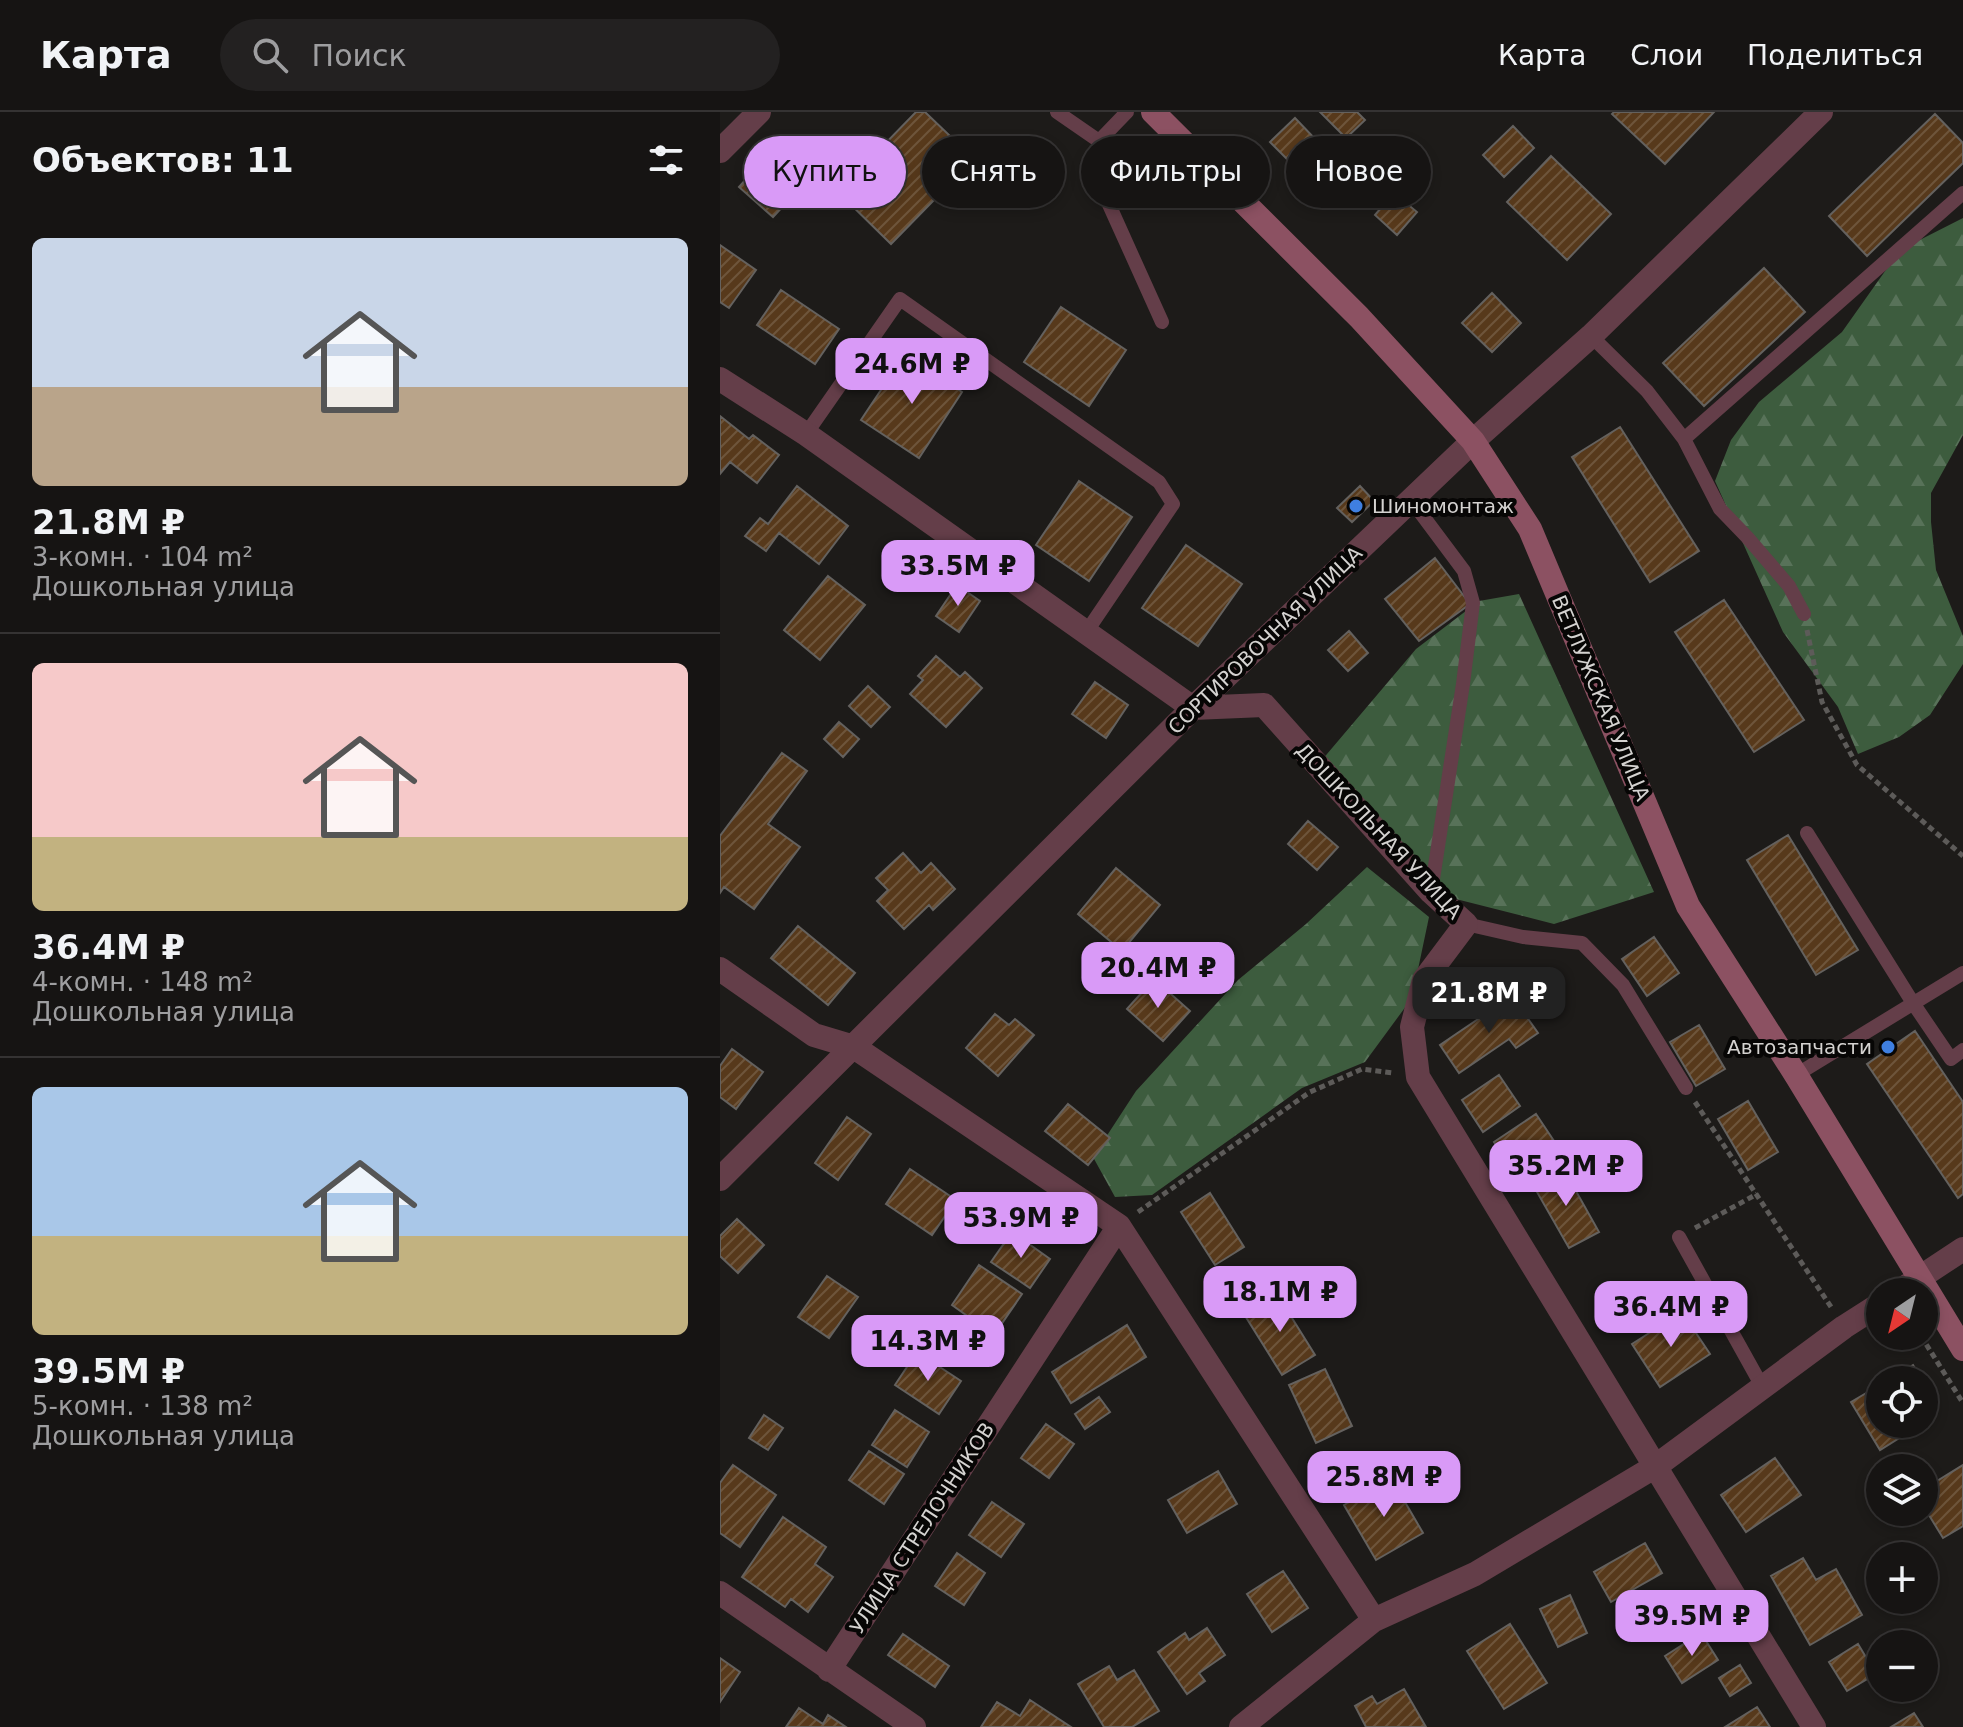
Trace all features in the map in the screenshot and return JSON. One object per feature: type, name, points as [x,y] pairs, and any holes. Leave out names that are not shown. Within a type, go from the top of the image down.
[{"type":"main road","name":"ВЕТЛУЖСКАЯ УЛИЦА","points":[[1153,112],[1359,317],[1473,441],[1530,529],[1688,906],[1796,1075],[1904,1278]]},
{"type":"main road","name":"ВЕТЛУЖСКАЯ УЛИЦА","points":[[1938,1320],[1963,1349]]},
{"type":"street","points":[[720,151],[759,112]]},
{"type":"street","name":"СОРТИРОВОЧНАЯ УЛИЦА","points":[[720,1179],[1193,708],[1473,441],[1591,336],[1821,112]]},
{"type":"street","points":[[720,379],[806,434],[1193,708]]},
{"type":"street","name":"ДОШКОЛЬНАЯ УЛИЦА","points":[[1193,708],[1264,705],[1431,892],[1466,924],[1424,980],[1412,1027],[1418,1077],[1814,1727]]},
{"type":"street","points":[[720,969],[814,1035],[854,1047],[1119,1226],[1374,1620]]},
{"type":"street","name":"УЛИЦА СТРЕЛОЧНИКОВ","points":[[829,1670],[1119,1226]]},
{"type":"street","points":[[1919,1278],[1963,1249]]},
{"type":"street","points":[[1241,1727],[1374,1620],[1475,1574],[1656,1466],[1866,1313]]},
{"type":"street","points":[[720,1593],[914,1727]]},
{"type":"lane","points":[[1057,112],[1092,136]]},
{"type":"lane","points":[[1104,136],[1127,112]]},
{"type":"lane","points":[[1684,439],[1963,193]]},
{"type":"lane","points":[[1111,208],[1162,322]]},
{"type":"lane","points":[[806,434],[900,299],[1159,482],[1173,504],[1085,634]]},
{"type":"lane","points":[[1591,336],[1647,391],[1684,439],[1720,509],[1789,586],[1804,614]]},
{"type":"lane","points":[[1411,500],[1464,571],[1473,603],[1431,892]]},
{"type":"lane","points":[[1807,833],[1951,1059],[1963,1050]]},
{"type":"lane","points":[[1466,924],[1523,937],[1582,943],[1623,985],[1686,1088]]},
{"type":"lane","points":[[1796,1075],[1963,973]]},
{"type":"lane","points":[[1679,1237],[1763,1388]]},
{"type":"path","points":[[1804,614],[1822,702],[1857,765],[1963,856]]},
{"type":"path","points":[[1119,1226],[1310,1092],[1362,1069],[1418,1077]]},
{"type":"path","points":[[1686,1088],[1844,1327]]},
{"type":"path","points":[[1679,1237],[1757,1194]]},
{"type":"path","points":[[1930,1350],[1963,1403]]},
{"type":"green space","points":[[1963,218],[1963,435],[1931,493],[1931,522],[1936,570],[1963,636],[1963,664],[1930,715],[1899,737],[1858,754],[1838,707],[1783,632],[1715,481],[1731,440],[1759,402],[1842,332],[1900,250]]},
{"type":"green space","points":[[1519,594],[1654,892],[1554,924],[1444,896],[1316,767],[1416,649],[1479,601]]},
{"type":"green space","points":[[1367,867],[1429,917],[1412,998],[1365,1062],[1302,1088],[1152,1195],[1115,1197],[1093,1157],[1136,1091],[1238,980],[1306,924]]},
{"type":"building","points":[[916,112],[925,112],[950,136],[922,136],[922,208],[926,208],[891,244],[854,208],[906,208],[906,136],[893,136]]},
{"type":"building","points":[[1320,112],[1357,112],[1365,120],[1348,136],[1344,136]]},
{"type":"building","points":[[1714,112],[1665,164],[1612,114]]},
{"type":"building","points":[[1935,114],[1963,143],[1963,163],[1867,256],[1829,216]]},
{"type":"building","points":[[1295,118],[1312,136],[1286,136],[1286,158],[1270,142]]},
{"type":"building","points":[[1513,126],[1534,148],[1504,177],[1483,155]]},
{"type":"building","points":[[1551,156],[1611,214],[1567,260],[1507,202]]},
{"type":"building","points":[[763,208],[781,208],[773,217]]},
{"type":"building","points":[[1381,208],[1412,208],[1417,212],[1397,235],[1375,215]]},
{"type":"building","points":[[720,245],[756,270],[729,308],[720,302]]},
{"type":"building","points":[[1764,268],[1805,312],[1704,406],[1663,363]]},
{"type":"building","points":[[781,290],[839,329],[815,364],[757,325]]},
{"type":"building","points":[[1492,293],[1521,323],[1492,352],[1462,323]]},
{"type":"building","points":[[1061,307],[1126,350],[1089,406],[1024,362]]},
{"type":"building","points":[[905,354],[962,392],[919,458],[861,420]]},
{"type":"building","points":[[720,416],[749,439],[753,435],[779,455],[757,483],[730,462],[720,474]]},
{"type":"building","points":[[1620,427],[1699,551],[1650,582],[1572,457]]},
{"type":"building","points":[[1079,481],[1132,517],[1089,581],[1036,545]]},
{"type":"building","points":[[797,486],[848,526],[819,564],[779,533],[766,551],[745,536],[760,518],[768,524]]},
{"type":"building","points":[[1360,486],[1374,501],[1352,522],[1337,508]]},
{"type":"building","points":[[1186,545],[1242,584],[1198,646],[1142,608]]},
{"type":"building","points":[[1435,558],[1470,604],[1419,641],[1385,599]]},
{"type":"building","points":[[828,576],[865,605],[820,660],[784,630]]},
{"type":"building","points":[[957,585],[980,601],[959,632],[936,616]]},
{"type":"building","points":[[1724,600],[1804,720],[1754,752],[1675,632]]},
{"type":"building","points":[[1349,631],[1368,653],[1348,671],[1328,650]]},
{"type":"building","points":[[936,656],[960,677],[965,672],[982,688],[946,727],[910,694],[923,680],[918,676]]},
{"type":"building","points":[[1095,682],[1128,705],[1106,738],[1072,714]]},
{"type":"building","points":[[868,686],[890,707],[871,727],[849,706]]},
{"type":"building","points":[[839,722],[859,739],[843,757],[824,739]]},
{"type":"building","points":[[782,753],[807,771],[768,824],[800,847],[754,909],[724,887],[720,893],[720,836]]},
{"type":"building","points":[[1308,821],[1338,847],[1317,870],[1288,844]]},
{"type":"building","points":[[1788,835],[1858,950],[1816,975],[1747,860]]},
{"type":"building","points":[[903,853],[921,873],[931,863],[955,889],[933,910],[929,905],[904,929],[877,901],[888,890],[876,878]]},
{"type":"building","points":[[1116,868],[1160,905],[1122,951],[1078,914]]},
{"type":"building","points":[[798,926],[855,973],[828,1005],[771,958]]},
{"type":"building","points":[[1654,937],[1679,973],[1647,996],[1622,959]]},
{"type":"building","points":[[1154,979],[1190,1011],[1163,1041],[1127,1009]]},
{"type":"building","points":[[1512,996],[1538,1033],[1516,1048],[1509,1039],[1459,1073],[1440,1045]]},
{"type":"building","points":[[995,1014],[1009,1025],[1015,1019],[1034,1035],[998,1076],[966,1048]]},
{"type":"building","points":[[1699,1025],[1725,1069],[1696,1086],[1670,1042]]},
{"type":"building","points":[[1915,1031],[1963,1102],[1963,1194],[1958,1198],[1867,1064]]},
{"type":"building","points":[[732,1049],[763,1072],[736,1109],[720,1097],[720,1066]]},
{"type":"building","points":[[1499,1075],[1520,1106],[1483,1132],[1462,1100]]},
{"type":"building","points":[[1748,1101],[1778,1152],[1748,1170],[1718,1119]]},
{"type":"building","points":[[1068,1104],[1110,1138],[1088,1165],[1045,1131]]},
{"type":"building","points":[[1536,1114],[1558,1147],[1516,1175],[1494,1142]]},
{"type":"building","points":[[847,1117],[871,1134],[838,1180],[815,1163]]},
{"type":"building","points":[[1563,1168],[1599,1232],[1569,1248],[1533,1185]]},
{"type":"building","points":[[910,1169],[956,1200],[932,1235],[886,1204]]},
{"type":"building","points":[[1210,1193],[1244,1247],[1215,1265],[1181,1212]]},
{"type":"building","points":[[737,1219],[764,1245],[738,1273],[720,1256],[720,1236]]},
{"type":"building","points":[[1012,1232],[1050,1259],[1030,1288],[991,1262]]},
{"type":"building","points":[[979,1265],[1022,1294],[994,1335],[952,1305]]},
{"type":"building","points":[[827,1276],[858,1297],[829,1338],[798,1317]]},
{"type":"building","points":[[1277,1294],[1315,1355],[1282,1375],[1244,1314]]},
{"type":"building","points":[[1682,1312],[1710,1354],[1660,1387],[1632,1344]]},
{"type":"building","points":[[1127,1325],[1146,1357],[1071,1403],[1052,1372]]},
{"type":"building","points":[[917,1352],[961,1381],[939,1414],[895,1385]]},
{"type":"building","points":[[1325,1369],[1352,1426],[1316,1443],[1289,1385]]},
{"type":"building","points":[[1866,1393],[1866,1427],[1851,1402]]},
{"type":"building","points":[[1099,1397],[1110,1412],[1085,1429],[1075,1414]]},
{"type":"building","points":[[895,1410],[929,1432],[907,1467],[872,1445]]},
{"type":"building","points":[[764,1415],[783,1428],[768,1450],[749,1438]]},
{"type":"building","points":[[1046,1424],[1074,1444],[1049,1478],[1021,1458]]},
{"type":"building","points":[[1873,1438],[1899,1438],[1880,1450]]},
{"type":"building","points":[[869,1451],[904,1474],[884,1504],[849,1480]]},
{"type":"building","points":[[1775,1458],[1801,1495],[1746,1532],[1721,1495]]},
{"type":"building","points":[[733,1465],[776,1495],[740,1547],[720,1533],[720,1483]]},
{"type":"building","points":[[1963,1465],[1963,1526],[1943,1538],[1936,1526],[1938,1480]]},
{"type":"building","points":[[1218,1471],[1237,1504],[1187,1533],[1168,1500]]},
{"type":"building","points":[[1391,1478],[1423,1533],[1376,1560],[1344,1505]]},
{"type":"building","points":[[992,1502],[1024,1524],[1001,1557],[969,1535]]},
{"type":"building","points":[[783,1517],[826,1547],[815,1564],[833,1577],[808,1612],[791,1599],[785,1607],[742,1577]]},
{"type":"building","points":[[1645,1543],[1662,1573],[1611,1602],[1594,1572]]},
{"type":"building","points":[[957,1553],[985,1573],[964,1605],[935,1586]]},
{"type":"building","points":[[1803,1558],[1816,1580],[1836,1569],[1862,1615],[1810,1645],[1771,1576]]},
{"type":"building","points":[[1283,1571],[1308,1608],[1272,1632],[1247,1594]]},
{"type":"building","points":[[1570,1595],[1587,1633],[1558,1647],[1540,1609]]},
{"type":"building","points":[[1510,1624],[1547,1683],[1504,1709],[1467,1651]]},
{"type":"building","points":[[1207,1628],[1225,1655],[1199,1673],[1205,1681],[1187,1694],[1158,1652],[1185,1633],[1189,1640]]},
{"type":"building","points":[[1701,1633],[1718,1660],[1682,1683],[1665,1656]]},
{"type":"building","points":[[903,1634],[949,1666],[935,1687],[888,1655]]},
{"type":"building","points":[[1858,1644],[1866,1657],[1866,1680],[1847,1691],[1829,1662]]},
{"type":"building","points":[[720,1658],[740,1672],[720,1702]]},
{"type":"building","points":[[1740,1665],[1751,1683],[1730,1696],[1719,1678]]},
{"type":"building","points":[[1109,1666],[1117,1680],[1134,1670],[1159,1711],[1132,1727],[1104,1727],[1078,1684]]},
{"type":"building","points":[[1404,1689],[1426,1727],[1366,1727],[1355,1706],[1372,1696],[1377,1704]]},
{"type":"building","points":[[1030,1700],[1071,1727],[981,1727],[997,1702],[1020,1716]]},
{"type":"building","points":[[1757,1707],[1770,1727],[1725,1727]]},
{"type":"building","points":[[799,1708],[823,1724],[828,1715],[846,1727],[786,1727]]},
{"type":"building","points":[[1914,1713],[1923,1727],[1891,1727]]},
{"type":"place","name":"Шиномонтаж","points":[[1356,506]]},
{"type":"place","name":"Автозапчасти","points":[[1888,1047]]}]
